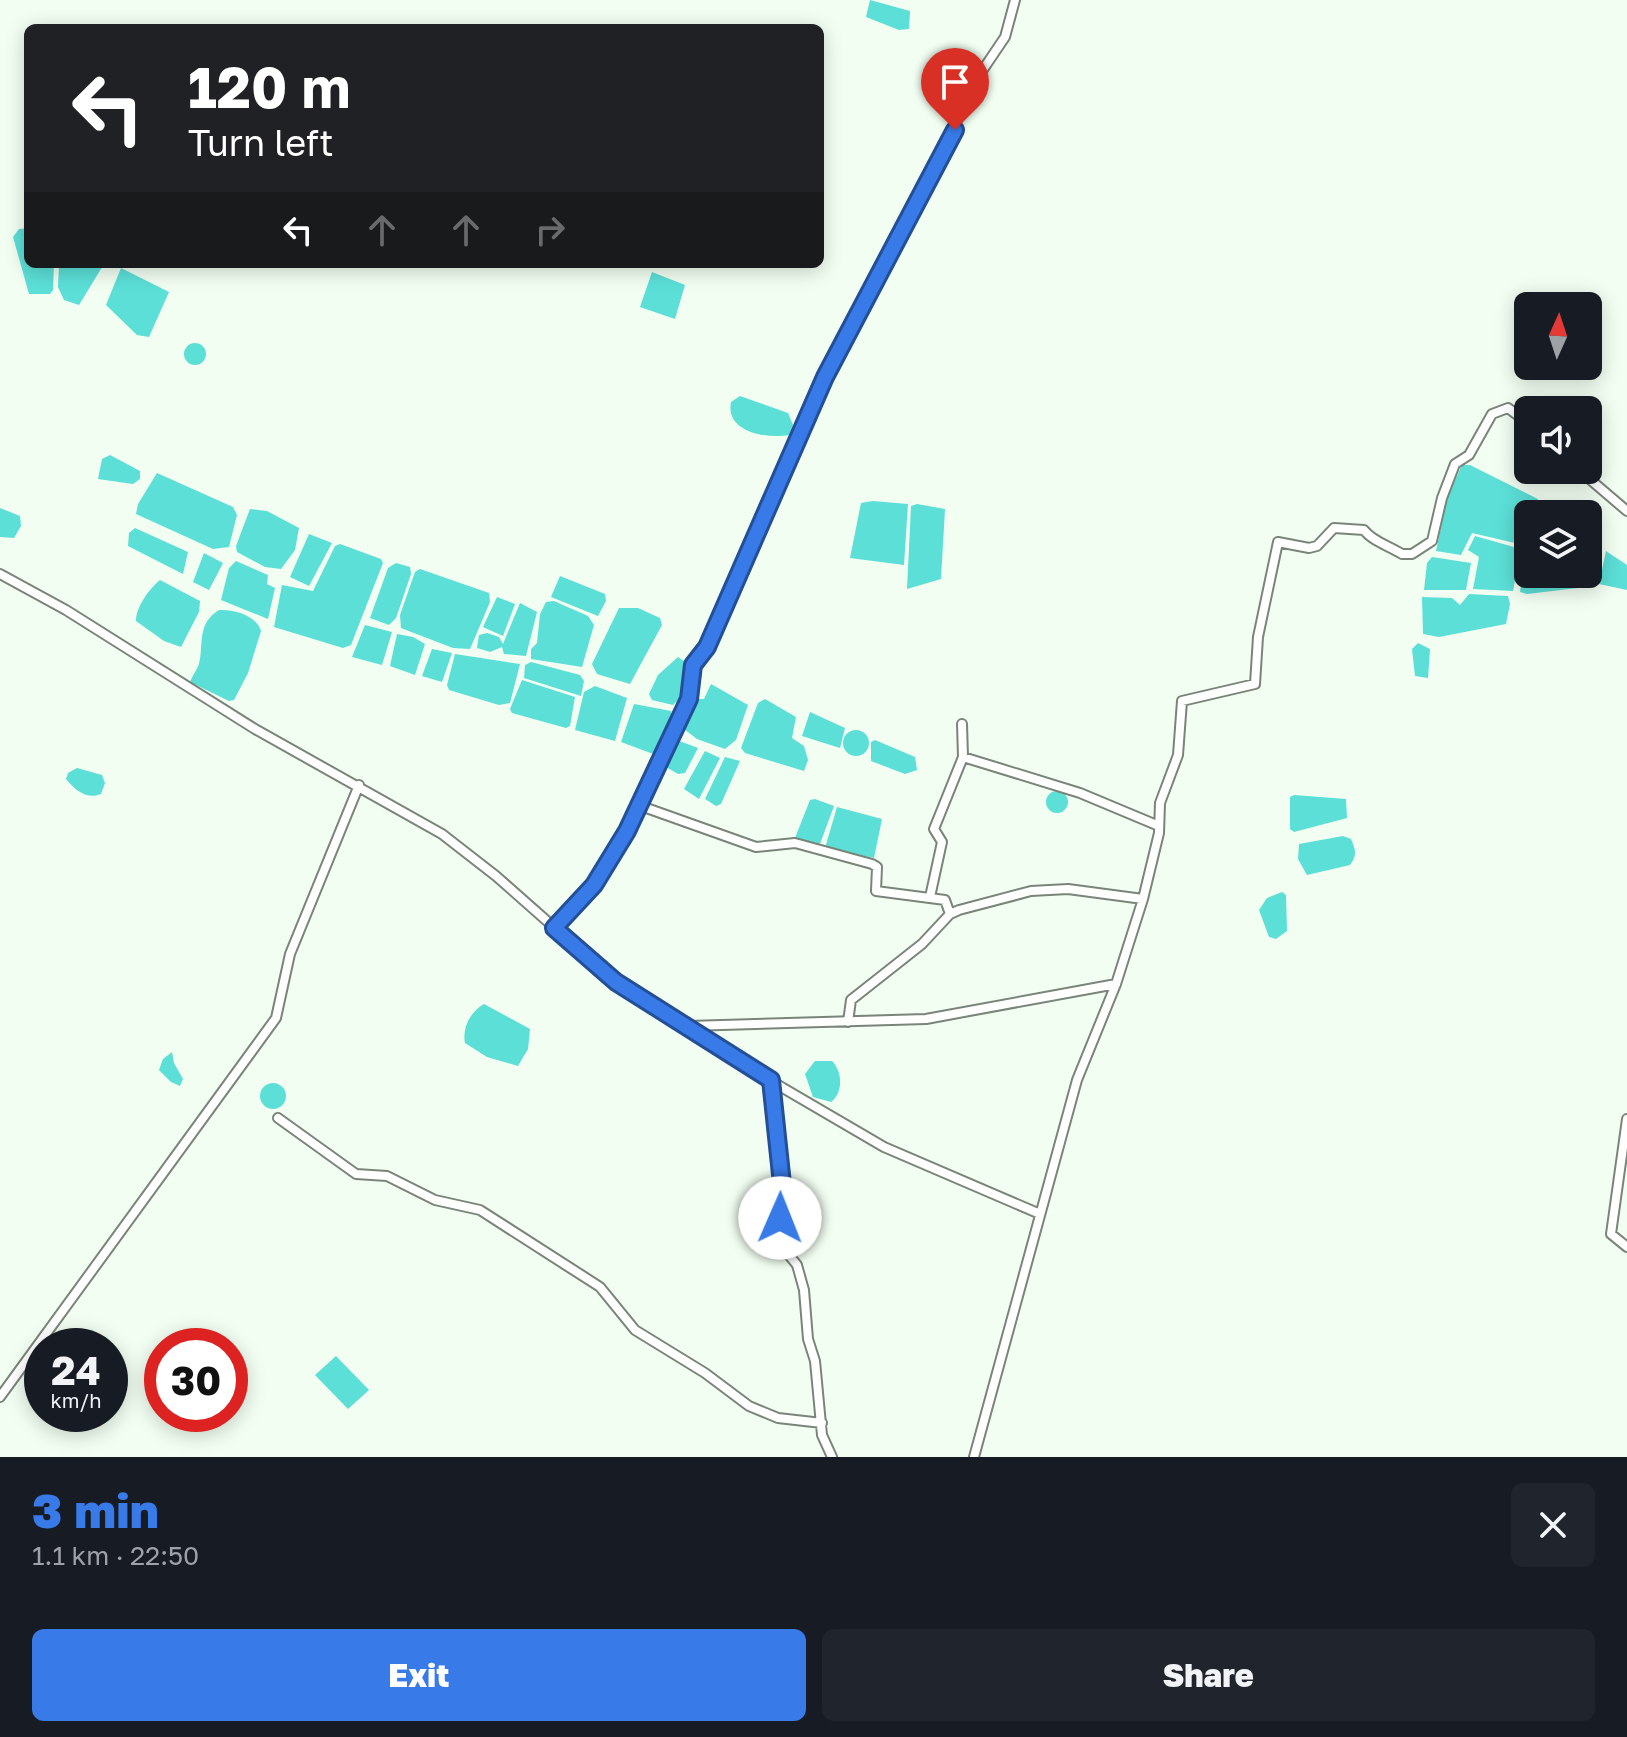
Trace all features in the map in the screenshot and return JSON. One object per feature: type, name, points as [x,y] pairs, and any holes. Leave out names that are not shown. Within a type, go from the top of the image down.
[{"type":"street","points":[[554,928],[594,885],[627,831],[689,699],[693,665],[707,647],[825,377],[902,233],[978,77],[1005,37],[1015,0]]},
{"type":"street","points":[[974,1457],[1077,1080],[1116,984],[1143,899],[1159,826],[1160,803],[1178,755],[1182,701],[1255,684],[1258,637],[1278,542],[1309,548],[1317,546],[1328,531],[1346,527],[1364,530],[1372,540],[1392,546],[1402,554],[1412,554],[1432,541],[1442,498],[1455,464],[1469,455],[1492,414],[1508,408],[1514,412]]},
{"type":"street","points":[[1595,484],[1627,511]]},
{"type":"street","points":[[0,574],[66,610],[255,729],[442,834],[616,982],[771,1080],[884,1147],[1040,1214]]},
{"type":"street","points":[[930,897],[942,842],[934,829],[963,757],[962,724]]},
{"type":"street","points":[[963,757],[1080,793],[1159,826]]},
{"type":"street","points":[[0,1397],[276,1018],[290,954],[359,785]]},
{"type":"street","points":[[638,805],[756,847],[795,843],[872,864],[877,867],[876,891],[945,900],[950,914]]},
{"type":"street","points":[[848,1022],[851,1000],[922,944],[950,914],[1031,891],[1068,889],[1143,899]]},
{"type":"street","points":[[687,1026],[926,1019],[1116,984]]},
{"type":"street","points":[[771,1080],[782,1184],[778,1234],[780,1244],[797,1265],[804,1290],[822,1435],[832,1457]]},
{"type":"street","points":[[278,1118],[356,1174],[387,1176],[435,1200],[480,1210],[600,1287],[635,1330],[705,1373],[749,1406],[778,1418],[822,1423]]},
{"type":"street","points":[[1627,1119],[1611,1234],[1627,1247]]},
{"type":"water","points":[[870,0],[910,11],[909,29],[899,30],[866,17]]},
{"type":"water","points":[[24,228],[24,268],[54,268],[50,294],[29,294],[13,237],[19,229]]},
{"type":"water","points":[[59,268],[102,268],[79,305],[64,300],[58,287]]},
{"type":"water","points":[[121,268],[169,292],[149,337],[137,335],[106,305]]},
{"type":"water","points":[[652,272],[685,285],[675,319],[640,307]]},
{"type":"water","points":[[191,343],[199,343],[206,354],[199,365],[191,365],[184,358],[184,350]]},
{"type":"water","points":[[740,396],[788,413],[793,425],[789,435],[769,436],[741,427],[731,412],[731,402]]},
{"type":"water","points":[[110,455],[140,471],[140,479],[133,484],[98,479],[102,459]]},
{"type":"water","points":[[1462,465],[1470,465],[1538,499],[1514,500],[1514,543],[1472,533],[1461,555],[1436,551],[1448,495]]},
{"type":"water","points":[[157,473],[233,507],[237,515],[229,547],[213,549],[136,514],[138,504]]},
{"type":"water","points":[[861,503],[908,504],[904,565],[850,558]]},
{"type":"water","points":[[917,504],[945,509],[941,579],[907,589],[911,506]]},
{"type":"water","points":[[0,508],[20,516],[21,526],[14,538],[0,537]]},
{"type":"water","points":[[250,509],[267,511],[299,528],[295,550],[281,569],[265,567],[237,552],[236,546]]},
{"type":"water","points":[[135,528],[188,552],[183,574],[128,546],[129,533]]},
{"type":"water","points":[[309,534],[332,543],[309,586],[290,577]]},
{"type":"water","points":[[1475,536],[1514,547],[1513,591],[1473,589],[1479,557],[1468,550]]},
{"type":"water","points":[[340,544],[381,559],[383,563],[351,645],[343,648],[274,627],[282,585],[313,591],[335,546]]},
{"type":"water","points":[[1606,551],[1627,565],[1627,590],[1602,585]]},
{"type":"water","points":[[204,553],[223,563],[209,590],[193,582]]},
{"type":"water","points":[[1432,557],[1471,563],[1466,590],[1424,590],[1427,563]]},
{"type":"water","points":[[236,561],[268,575],[267,584],[275,588],[268,619],[221,600],[229,568]]},
{"type":"water","points":[[396,563],[410,567],[411,574],[396,618],[389,625],[370,618],[388,568]]},
{"type":"water","points":[[420,569],[489,593],[490,602],[470,649],[453,648],[401,628],[400,615],[415,572]]},
{"type":"water","points":[[560,576],[605,594],[606,601],[598,616],[551,597]]},
{"type":"water","points":[[160,580],[200,601],[199,612],[181,647],[164,641],[136,621],[144,599]]},
{"type":"water","points":[[1521,588],[1578,588],[1527,594],[1520,592]]},
{"type":"water","points":[[1469,594],[1508,596],[1510,604],[1506,624],[1439,637],[1423,634],[1422,597],[1452,598],[1460,605]]},
{"type":"water","points":[[497,597],[515,604],[503,636],[483,627]]},
{"type":"water","points":[[554,601],[588,616],[594,625],[582,667],[531,659],[531,649],[537,643],[540,614],[546,602]]},
{"type":"water","points":[[520,603],[537,612],[526,656],[504,654],[502,647],[490,652],[477,648],[479,635],[487,633],[499,637],[503,644]]},
{"type":"water","points":[[619,608],[638,608],[660,618],[662,625],[630,684],[597,674],[592,664]]},
{"type":"water","points":[[219,610],[244,614],[255,621],[261,631],[248,673],[234,700],[229,701],[190,682],[199,664],[204,628]]},
{"type":"water","points":[[365,625],[392,632],[382,665],[352,657]]},
{"type":"water","points":[[397,634],[413,637],[425,644],[415,675],[390,666]]},
{"type":"water","points":[[1418,643],[1430,649],[1428,678],[1415,676],[1412,649]]},
{"type":"water","points":[[432,649],[452,653],[442,682],[422,676]]},
{"type":"water","points":[[455,654],[520,664],[510,703],[499,705],[449,690],[447,685]]},
{"type":"water","points":[[678,657],[688,664],[685,693],[673,705],[652,700],[649,694],[658,675]]},
{"type":"water","points":[[531,662],[580,675],[584,681],[581,696],[524,678],[525,665]]},
{"type":"water","points":[[522,680],[575,697],[570,726],[566,728],[512,713],[510,709]]},
{"type":"water","points":[[711,684],[748,705],[736,740],[725,749],[697,739],[684,729],[692,699],[704,699]]},
{"type":"water","points":[[595,686],[627,698],[615,741],[575,730],[584,692]]},
{"type":"water","points":[[765,699],[796,717],[792,738],[804,746],[808,760],[804,771],[745,753],[741,748],[758,703]]},
{"type":"water","points":[[634,704],[671,711],[671,721],[656,755],[621,742]]},
{"type":"water","points":[[810,712],[845,728],[840,748],[802,736]]},
{"type":"water","points":[[856,730],[865,734],[869,743],[865,752],[856,756],[847,752],[843,743],[847,734]]},
{"type":"water","points":[[674,739],[698,748],[685,773],[678,774],[661,764]]},
{"type":"water","points":[[875,740],[915,757],[917,770],[905,774],[871,761],[871,742]]},
{"type":"water","points":[[705,751],[720,758],[699,799],[684,789]]},
{"type":"water","points":[[725,757],[740,761],[721,804],[716,806],[705,799]]},
{"type":"water","points":[[77,768],[102,775],[105,783],[101,794],[86,795],[66,779],[68,773]]},
{"type":"water","points":[[1053,791],[1061,791],[1068,802],[1061,813],[1053,813],[1046,806],[1046,798]]},
{"type":"water","points":[[1290,797],[1346,799],[1347,818],[1294,832],[1290,829]]},
{"type":"water","points":[[810,800],[834,806],[820,844],[795,838]]},
{"type":"water","points":[[837,807],[882,819],[874,858],[825,848]]},
{"type":"water","points":[[1343,836],[1351,839],[1355,850],[1350,865],[1307,875],[1298,859],[1299,844]]},
{"type":"water","points":[[1282,892],[1286,895],[1287,931],[1276,939],[1269,937],[1259,910],[1267,898]]},
{"type":"water","points":[[484,1004],[530,1029],[528,1049],[518,1066],[487,1057],[465,1043],[468,1021]]},
{"type":"water","points":[[172,1052],[183,1079],[180,1086],[159,1070],[163,1059]]},
{"type":"water","points":[[815,1061],[832,1061],[840,1076],[838,1093],[831,1102],[813,1097],[805,1074]]},
{"type":"water","points":[[273,1083],[282,1087],[286,1096],[282,1105],[273,1109],[264,1105],[260,1096],[264,1087]]},
{"type":"water","points":[[336,1356],[369,1390],[348,1409],[315,1375]]},
{"type":"route","points":[[780,1218],[782,1184],[771,1080],[616,982],[554,928],[594,885],[627,831],[650,775],[689,699],[693,665],[707,647],[825,377],[955,130]]}]
